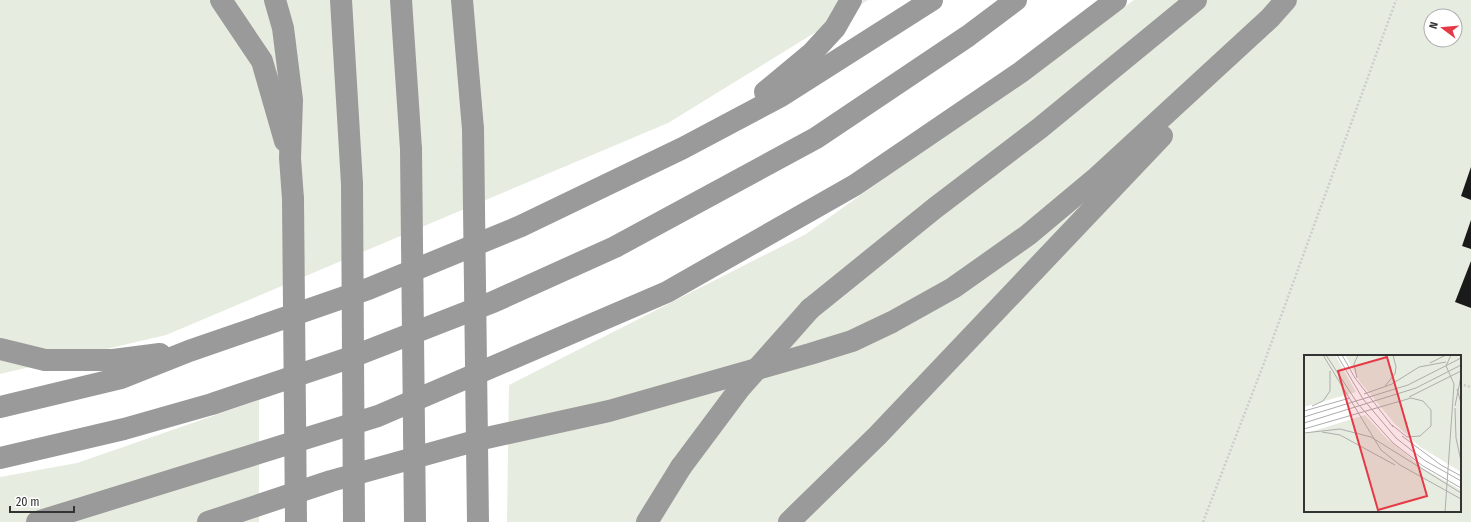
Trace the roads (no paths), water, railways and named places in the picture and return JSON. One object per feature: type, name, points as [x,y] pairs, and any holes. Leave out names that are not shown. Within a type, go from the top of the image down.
[{"type":"highway","points":[[221,0],[262,61],[290,158]]},
{"type":"highway","points":[[275,0],[283,28],[292,100],[290,158],[293,199],[296,522]]},
{"type":"highway","points":[[341,0],[352,184],[354,522]]},
{"type":"highway","points":[[401,0],[411,149],[416,522]]},
{"type":"highway","points":[[462,0],[473,129]]},
{"type":"highway","points":[[472,0],[478,522]]},
{"type":"highway","points":[[683,148],[763,94],[812,53],[834,28],[851,0]]},
{"type":"highway","points":[[0,407],[121,378],[189,351],[368,290],[521,226],[683,148],[781,96],[932,0]]},
{"type":"highway","points":[[0,458],[124,429],[212,404],[341,360],[493,302],[601,253],[816,138],[968,36],[1016,0]]},
{"type":"highway","points":[[36,522],[378,416],[667,292],[855,185],[1021,72],[1116,0]]},
{"type":"highway","points":[[647,522],[681,468],[740,388],[810,309],[935,208],[1040,128],[1196,0]]},
{"type":"highway","points":[[789,522],[878,434],[1183,115],[1286,0]]},
{"type":"highway","points":[[208,522],[331,481],[482,439],[609,411],[852,341],[892,322],[953,288],[1028,235],[1095,179],[1270,18]]},
{"type":"highway","points":[[0,349],[45,360],[113,360],[189,351]]}]
